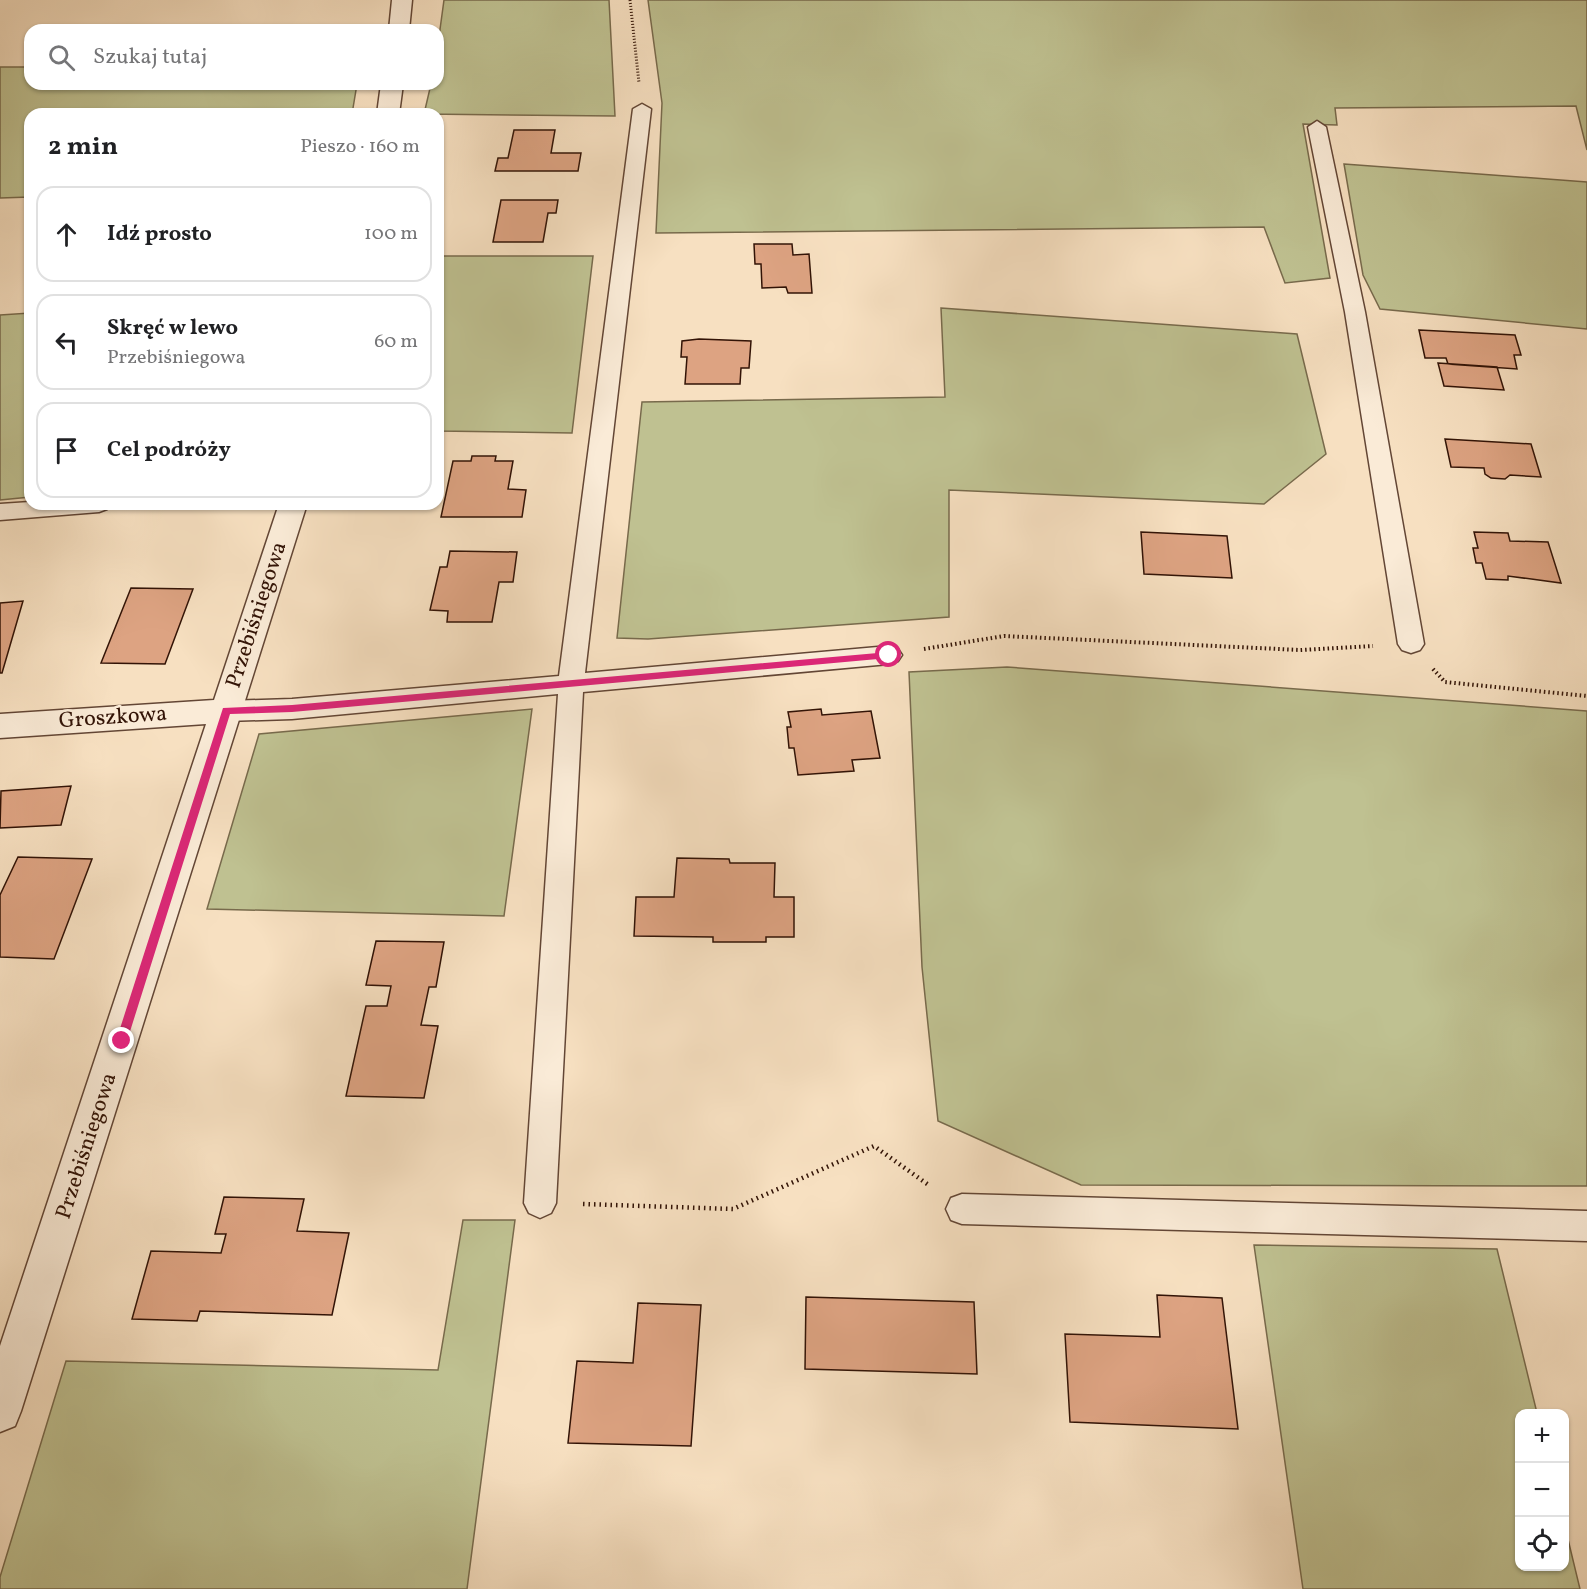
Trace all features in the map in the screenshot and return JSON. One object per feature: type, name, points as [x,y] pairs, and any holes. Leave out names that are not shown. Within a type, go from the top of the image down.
[{"type":"street","points":[[400,24],[402,0]]},
{"type":"street","points":[[389,108],[391,90]]},
{"type":"street","name":"Przebiśniegowa","points":[[0,1412],[10,1351],[226,711],[291,510]]},
{"type":"street","name":"Groszkowa","points":[[0,726],[226,711]]},
{"type":"lane","points":[[540,1203],[571,684],[642,109]]},
{"type":"lane","points":[[1317,128],[1355,312],[1411,644]]},
{"type":"lane","points":[[0,512],[25,510]]},
{"type":"lane","points":[[226,711],[292,709],[889,655]]},
{"type":"lane","points":[[962,1209],[1587,1226]]},
{"type":"path","points":[[630,0],[642,109]]},
{"type":"path","points":[[889,655],[1004,636],[1300,650],[1411,644],[1445,682],[1587,696]]},
{"type":"path","points":[[540,1203],[733,1209],[874,1146],[962,1209]]},
{"type":"green space","points":[[444,0],[609,0],[615,116],[444,114],[444,108],[425,108],[430,90],[444,90],[444,24],[441,24]]},
{"type":"green space","points":[[648,0],[1587,0],[1587,150],[1576,106],[1335,108],[1337,125],[1303,124],[1330,278],[1285,283],[1264,227],[656,233],[662,103]]},
{"type":"green space","points":[[0,67],[24,67],[24,90],[356,90],[353,108],[24,108],[24,197],[0,198]]},
{"type":"green space","points":[[1344,164],[1587,182],[1587,329],[1380,309],[1363,275]]},
{"type":"green space","points":[[444,256],[593,256],[572,433],[444,431]]},
{"type":"green space","points":[[941,308],[1297,334],[1326,454],[1264,504],[949,490],[949,617],[648,639],[617,638],[642,402],[945,397]]},
{"type":"green space","points":[[24,313],[24,498],[0,500],[0,315]]},
{"type":"green space","points":[[1007,667],[1587,711],[1587,1186],[1081,1185],[938,1121],[922,967],[909,672]]},
{"type":"green space","points":[[532,709],[504,916],[207,909],[259,734]]},
{"type":"green space","points":[[463,1220],[515,1220],[467,1589],[0,1589],[0,1577],[66,1361],[438,1370]]},
{"type":"green space","points":[[1254,1245],[1497,1249],[1536,1409],[1515,1409],[1515,1571],[1569,1571],[1569,1544],[1580,1589],[1303,1589]]},
{"type":"building","points":[[514,130],[555,130],[551,153],[581,153],[578,171],[495,171],[498,158],[508,158]]},
{"type":"building","points":[[501,200],[558,200],[556,213],[548,213],[543,242],[493,242]]},
{"type":"building","points":[[754,244],[792,244],[793,255],[809,254],[812,293],[788,293],[786,287],[762,288],[761,264],[755,264]]},
{"type":"building","points":[[1419,330],[1515,335],[1521,355],[1514,355],[1517,369],[1448,364],[1446,358],[1425,358]]},
{"type":"building","points":[[699,339],[751,341],[749,368],[741,368],[740,384],[685,384],[687,357],[681,357],[682,341]]},
{"type":"building","points":[[1438,363],[1497,367],[1504,390],[1444,386]]},
{"type":"building","points":[[1445,439],[1531,444],[1541,477],[1510,475],[1505,479],[1491,478],[1485,474],[1484,468],[1451,467]]},
{"type":"building","points":[[472,456],[496,456],[495,461],[513,461],[508,489],[526,490],[522,517],[441,517],[453,461],[471,461]]},
{"type":"building","points":[[1141,532],[1227,536],[1232,578],[1144,574]]},
{"type":"building","points":[[1474,532],[1508,533],[1510,541],[1548,542],[1561,583],[1508,576],[1508,580],[1486,579],[1482,563],[1476,563],[1473,548],[1478,548]]},
{"type":"building","points":[[450,551],[517,552],[513,582],[499,582],[492,622],[447,622],[448,611],[430,610],[440,567],[447,567]]},
{"type":"building","points":[[131,588],[193,589],[165,664],[101,663]]},
{"type":"building","points":[[23,601],[2,673],[0,673],[0,603]]},
{"type":"building","points":[[821,709],[822,715],[871,711],[880,758],[852,760],[854,771],[798,775],[794,748],[789,748],[787,727],[791,727],[788,712]]},
{"type":"building","points":[[71,786],[61,825],[0,828],[1,791]]},
{"type":"building","points":[[18,857],[92,859],[54,959],[0,957],[0,895]]},
{"type":"building","points":[[677,858],[729,859],[730,863],[775,863],[774,897],[794,897],[794,937],[766,937],[766,942],[713,942],[713,937],[634,936],[636,897],[674,897]]},
{"type":"building","points":[[376,941],[444,942],[436,987],[429,987],[421,1025],[438,1026],[424,1098],[346,1096],[366,1006],[387,1006],[391,986],[366,985]]},
{"type":"building","points":[[224,1197],[304,1199],[297,1231],[349,1233],[332,1315],[200,1311],[197,1321],[132,1319],[151,1251],[221,1253],[226,1234],[215,1234]]},
{"type":"building","points":[[1157,1295],[1222,1298],[1238,1429],[1070,1422],[1065,1334],[1160,1337]]},
{"type":"building","points":[[806,1297],[974,1302],[977,1374],[805,1369]]},
{"type":"building","points":[[638,1303],[701,1305],[691,1446],[568,1443],[577,1361],[633,1363]]},
{"type":"route","points":[[122,1041],[226,711],[292,709],[889,655]]}]
